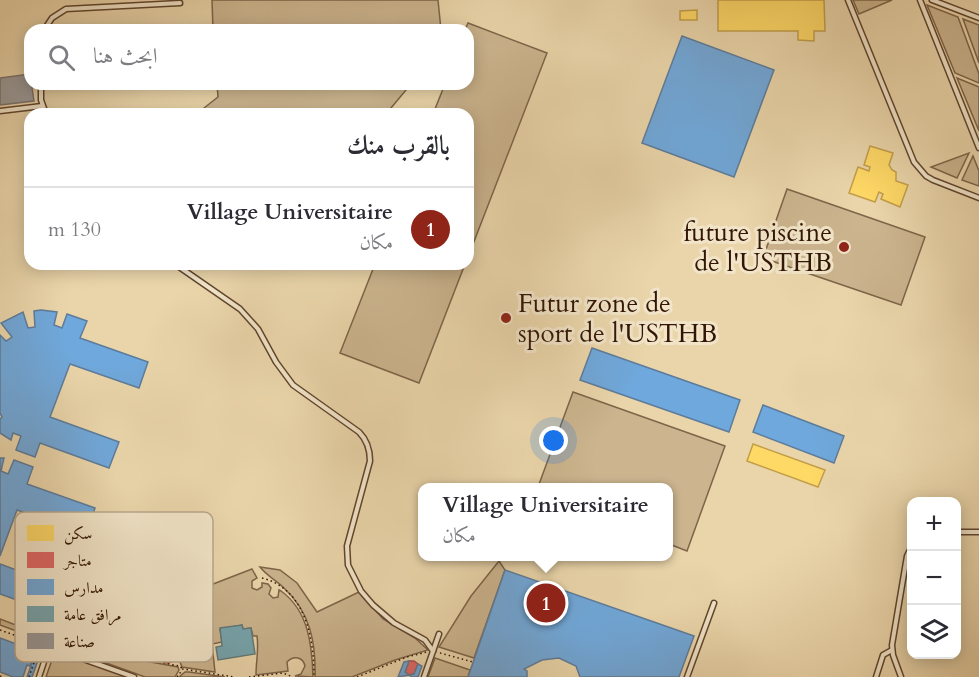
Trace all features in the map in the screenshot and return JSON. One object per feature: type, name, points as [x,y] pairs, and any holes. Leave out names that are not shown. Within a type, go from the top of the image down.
[{"type":"lane","points":[[848,0],[914,162],[926,176],[933,180],[979,198]]},
{"type":"lane","points":[[920,0],[979,148]]},
{"type":"lane","points":[[932,0],[979,18]]},
{"type":"lane","points":[[48,24],[52,18],[66,9],[180,3]]},
{"type":"lane","points":[[25,108],[42,106],[41,90]]},
{"type":"lane","points":[[0,111],[24,108]]},
{"type":"lane","points":[[184,270],[248,315],[281,370],[293,385],[359,432],[366,440],[370,461],[347,546],[348,565],[361,591],[373,605],[394,622],[425,640],[433,651]]},
{"type":"lane","points":[[961,532],[979,532]]},
{"type":"lane","points":[[901,677],[892,650],[910,551]]},
{"type":"lane","points":[[687,677],[714,603]]},
{"type":"lane","points":[[423,677],[439,634]]},
{"type":"lane","points":[[876,677],[883,655],[892,650]]},
{"type":"lane","points":[[39,677],[44,662]]},
{"type":"lane","points":[[91,662],[134,677]]},
{"type":"path","points":[[262,578],[280,586],[292,598],[303,615],[311,636],[314,677]]},
{"type":"path","points":[[0,630],[15,635]]},
{"type":"path","points":[[357,677],[407,657],[433,651],[473,662]]},
{"type":"path","points":[[29,677],[34,662]]},
{"type":"path","points":[[159,662],[183,669],[234,677]]},
{"type":"path","points":[[177,677],[183,669]]},
{"type":"path","points":[[249,677],[283,673],[293,677]]},
{"type":"path","points":[[0,676],[4,677]]},
{"type":"shaded area","points":[[212,0],[438,0],[440,24],[213,24]]},
{"type":"shaded area","points":[[853,0],[892,0],[859,14]]},
{"type":"shaded area","points":[[927,5],[958,17],[979,74],[979,83],[955,73]]},
{"type":"shaded area","points":[[963,19],[979,25],[979,63]]},
{"type":"shaded area","points":[[474,25],[547,53],[474,242],[474,108],[435,108],[443,90],[474,90]]},
{"type":"shaded area","points":[[957,78],[979,87],[979,131]]},
{"type":"shaded area","points":[[217,90],[406,90],[391,108],[204,108],[218,97]]},
{"type":"shaded area","points":[[969,153],[957,178],[931,167]]},
{"type":"shaded area","points":[[973,156],[979,171],[979,186],[962,180]]},
{"type":"shaded area","name":"future piscine de l'USTHB","points":[[787,189],[925,237],[901,305],[763,258]]},
{"type":"shaded area","points":[[373,270],[463,270],[419,383],[340,353]]},
{"type":"shaded area","points":[[573,392],[725,446],[687,551],[673,546],[673,483],[539,483]]},
{"type":"shaded area","points":[[499,561],[505,570],[474,658],[439,647],[471,596]]},
{"type":"shaded area","points":[[260,567],[280,570],[297,583],[317,612],[359,592],[383,619],[415,638],[428,650],[352,677],[315,677],[310,628],[300,607],[281,585]]},
{"type":"shaded area","points":[[252,569],[257,578],[252,581],[252,588],[257,590],[262,587],[262,583],[268,584],[271,588],[269,594],[273,598],[278,597],[279,590],[290,599],[298,609],[307,630],[312,653],[313,677],[295,676],[301,674],[305,666],[300,659],[295,658],[287,662],[288,671],[256,675],[257,636],[253,636],[251,628],[243,629],[242,625],[220,629],[222,642],[213,644],[213,584]]},
{"type":"shaded area","points":[[0,619],[15,625],[15,631],[0,625]]},
{"type":"shaded area","points":[[213,653],[215,672],[182,667],[180,662],[213,662]]},
{"type":"shaded area","points":[[435,658],[470,670],[468,677],[428,677]]},
{"type":"shaded area","points":[[51,662],[87,662],[130,677],[46,677]]},
{"type":"shaded area","points":[[103,662],[151,662],[178,667],[179,670],[175,677],[145,677]]},
{"type":"shaded area","points":[[189,672],[225,677],[179,677]]},
{"type":"building: سكن","points":[[718,0],[824,0],[825,31],[814,31],[814,41],[798,40],[798,31],[718,31]]},
{"type":"building: سكن","points":[[697,10],[697,20],[680,20],[680,11]]},
{"type":"building: سكن","points":[[870,146],[893,153],[889,165],[896,172],[896,181],[908,185],[900,207],[881,199],[883,194],[879,192],[875,202],[849,193],[858,167],[869,171],[870,167],[864,165]]},
{"type":"building: سكن","points":[[753,444],[825,470],[818,487],[747,461]]},
{"type":"building: متاجر","points":[[409,661],[418,664],[414,674],[409,675],[405,672]]},
{"type":"building: مدارس","points":[[682,36],[774,70],[734,177],[642,143]]},
{"type":"building: مدارس","points":[[34,311],[57,312],[54,325],[62,328],[67,314],[87,321],[80,338],[148,362],[139,388],[70,364],[50,417],[119,442],[109,468],[40,443],[35,457],[16,450],[21,436],[13,433],[11,440],[0,433],[2,417],[0,413],[0,335],[6,341],[12,337],[1,323],[23,312],[28,328],[35,327]]},
{"type":"building: مدارس","points":[[592,348],[740,400],[729,432],[580,380]]},
{"type":"building: مدارس","points":[[763,405],[844,436],[834,463],[753,432]]},
{"type":"building: مدارس","points":[[0,458],[4,458],[1,471],[8,474],[14,460],[33,467],[27,484],[95,508],[94,512],[23,512],[17,510],[0,556]]},
{"type":"building: مدارس","points":[[0,564],[15,570],[15,599],[0,594]]},
{"type":"building: مدارس","points":[[505,570],[694,636],[679,677],[580,677],[576,666],[559,658],[542,660],[524,669],[527,671],[527,677],[468,677]]},
{"type":"building: مدارس","points":[[0,638],[15,644],[15,662],[32,662],[30,666],[27,665],[23,677],[13,677],[0,672]]},
{"type":"building: مدارس","points":[[409,661],[405,672],[409,675],[398,677],[404,662]]},
{"type":"building: مدارس","points":[[32,662],[37,662],[32,677],[27,677]]},
{"type":"building: مدارس","points":[[418,664],[422,666],[418,677],[412,677],[409,675],[414,674]]},
{"type":"building: مرافق عامة","points":[[242,625],[243,629],[251,628],[255,654],[218,660],[216,647],[222,646],[220,628]]},
{"type":"building: صناعة","points":[[24,75],[24,90],[32,90],[34,101],[0,105],[0,78]]},
{"type":"place","name":"future piscine de l'USTHB","points":[[844,247]]},
{"type":"place","name":"Futur zone de sport de l'USTHB","points":[[506,318]]},
{"type":"place","name":"Village Universitaire","points":[[546,603]]}]
